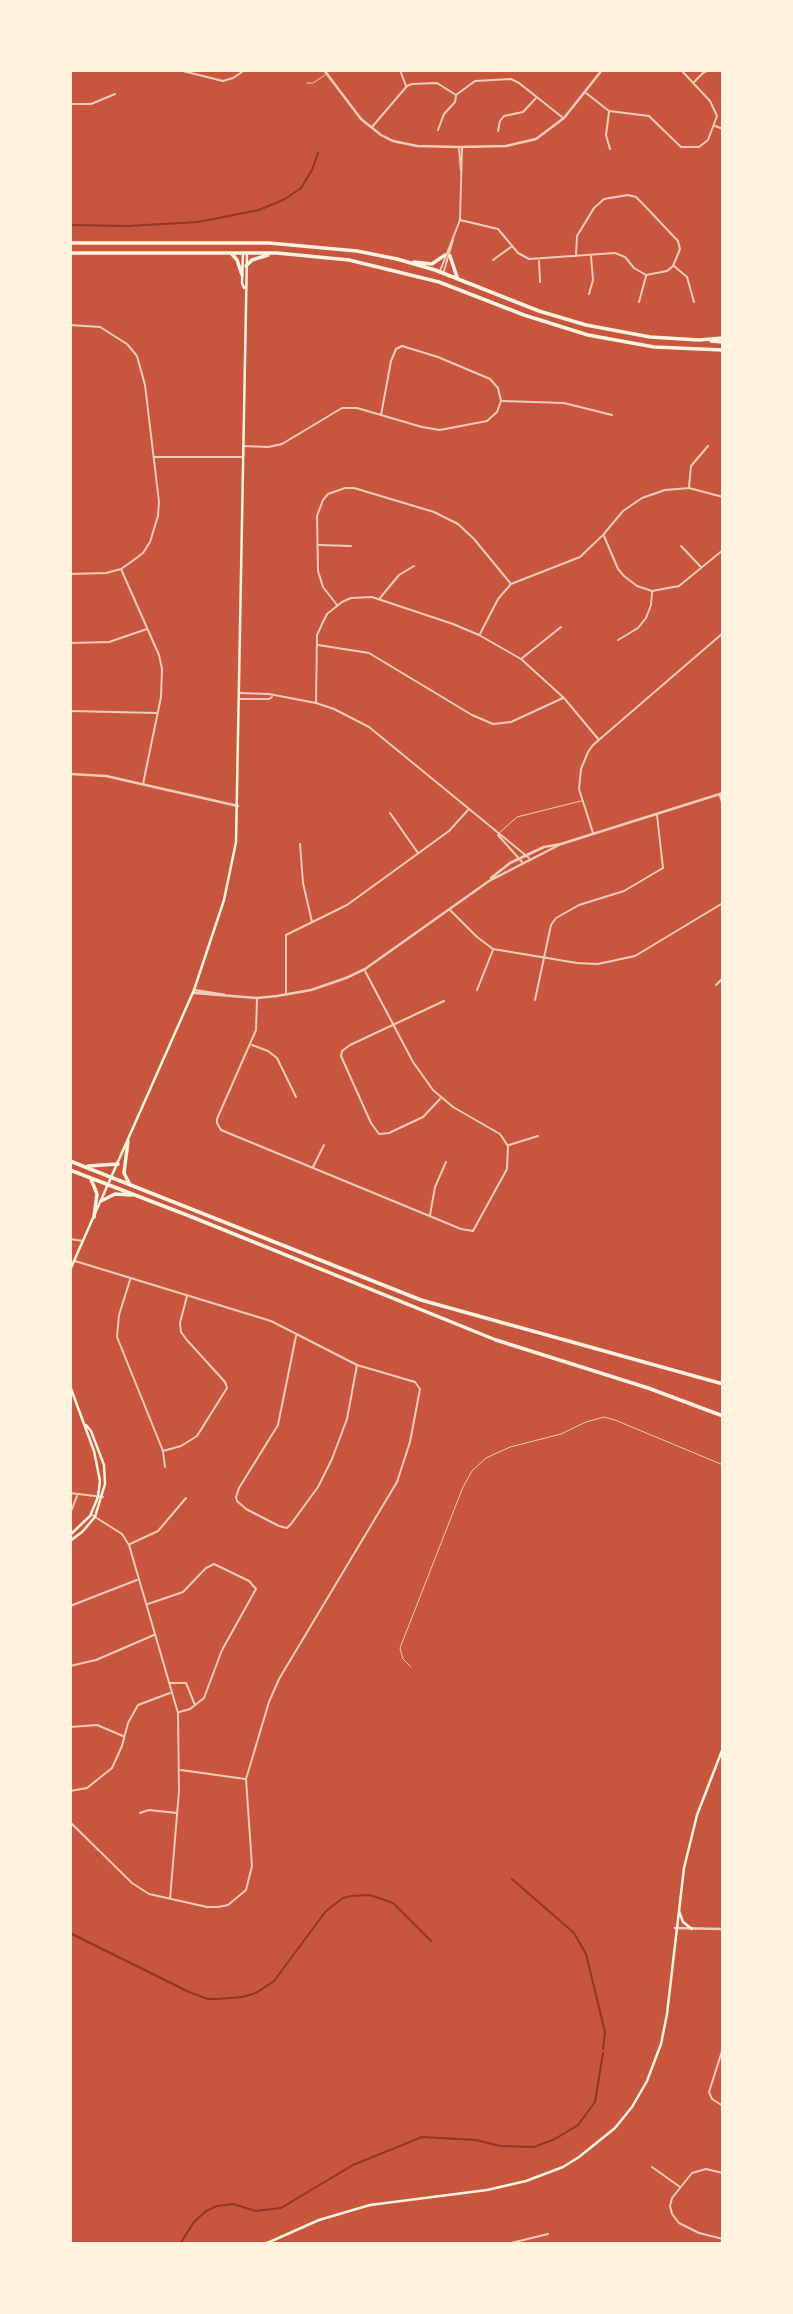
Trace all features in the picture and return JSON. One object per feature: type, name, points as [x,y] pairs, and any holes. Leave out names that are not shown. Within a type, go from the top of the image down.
[{"type":"main road","points":[[70,243],[322,246],[432,264],[447,256],[458,279]]},
{"type":"main road","points":[[70,1270],[194,991],[224,900],[236,842],[245,243]]},
{"type":"main road","points":[[70,253],[277,253],[349,260],[438,281],[524,316],[570,330],[639,345],[723,350]]},
{"type":"main road","points":[[228,253],[237,260],[244,288]]},
{"type":"main road","points":[[242,275],[245,253]]},
{"type":"main road","points":[[246,266],[252,260],[277,253]]},
{"type":"main road","points":[[409,262],[577,322],[636,335],[723,340]]},
{"type":"main road","points":[[438,281],[441,272]]},
{"type":"main road","points":[[128,1141],[124,1174],[131,1184]]},
{"type":"main road","points":[[70,1161],[421,1300],[723,1384]]},
{"type":"main road","points":[[79,1165],[95,1167],[118,1164]]},
{"type":"main road","points":[[70,1170],[496,1340],[648,1388],[723,1416]]},
{"type":"main road","points":[[89,1178],[93,1181],[97,1195],[94,1217]]},
{"type":"main road","points":[[101,1201],[115,1194],[137,1196]]},
{"type":"main road","points":[[70,1386],[104,1465],[106,1484],[91,1514],[70,1535]]},
{"type":"main road","points":[[70,1541],[95,1517],[100,1497]]},
{"type":"main road","points":[[265,2244],[307,2225],[370,2205],[487,2190],[526,2181],[563,2167],[594,2146],[627,2114],[655,2063],[667,2014],[684,1868],[694,1826],[723,1748]]},
{"type":"main road","points":[[678,1908],[682,1919],[692,1928]]},
{"type":"street","points":[[179,70],[223,81],[245,70]]},
{"type":"street","points":[[324,70],[355,112],[372,128],[404,144],[461,146],[526,143],[547,132],[564,118],[602,70]]},
{"type":"street","points":[[400,70],[407,86]]},
{"type":"street","points":[[585,92],[610,111],[649,116],[681,147],[699,146],[704,144],[717,120],[715,107],[681,70]]},
{"type":"street","points":[[694,83],[702,73],[709,70]]},
{"type":"street","points":[[438,130],[444,114],[455,102],[456,95],[475,81],[511,79],[564,118]]},
{"type":"street","points":[[372,128],[407,86],[438,83],[456,95]]},
{"type":"street","points":[[70,104],[91,104],[115,94]]},
{"type":"street","points":[[498,131],[504,116],[523,112],[537,97]]},
{"type":"street","points":[[610,111],[607,135],[610,149]]},
{"type":"street","points":[[714,126],[723,130]]},
{"type":"street","points":[[441,272],[460,218],[461,146]]},
{"type":"street","points":[[460,218],[498,229],[523,257],[539,260],[615,253],[625,257],[634,268],[646,275],[667,271],[673,266],[680,249],[678,241],[643,204],[636,197],[628,195],[604,199],[594,208],[578,236],[576,256]]},
{"type":"street","points":[[493,260],[512,246]]},
{"type":"street","points":[[589,294],[593,280],[591,255]]},
{"type":"street","points":[[539,260],[540,282]]},
{"type":"street","points":[[673,266],[686,274],[694,302]]},
{"type":"street","points":[[639,302],[646,275]]},
{"type":"street","points":[[70,325],[100,327],[127,344],[136,356],[145,385],[159,502],[155,529],[143,553],[121,569],[98,574],[70,574]]},
{"type":"street","points":[[242,446],[268,447],[282,444],[342,408],[357,408],[422,427],[440,430],[486,421],[497,412],[501,401],[498,388],[490,379],[438,358],[398,346],[393,353],[381,415]]},
{"type":"street","points":[[501,401],[564,402],[612,415]]},
{"type":"street","points":[[689,488],[691,466],[708,446]]},
{"type":"street","points":[[154,457],[242,457]]},
{"type":"street","points":[[337,605],[327,594],[320,579],[317,545],[317,516],[323,500],[335,490],[354,488],[434,512],[458,524],[474,538],[510,584]]},
{"type":"street","points":[[480,635],[498,599],[510,584],[580,556],[624,511],[642,498],[665,490],[689,488],[723,497]]},
{"type":"street","points":[[603,535],[618,569],[624,576],[637,586],[652,591],[679,586],[723,550]]},
{"type":"street","points":[[317,545],[351,546]]},
{"type":"street","points":[[681,546],[701,568]]},
{"type":"street","points":[[379,599],[399,575],[414,566]]},
{"type":"street","points":[[121,569],[159,655],[162,669],[158,713],[143,785]]},
{"type":"street","points":[[618,640],[644,621],[650,610],[652,591]]},
{"type":"street","points":[[316,704],[316,645],[323,622],[337,605],[351,598],[379,599],[480,635],[520,659],[564,698],[600,740]]},
{"type":"street","points":[[520,659],[561,627]]},
{"type":"street","points":[[70,643],[109,642],[148,629]]},
{"type":"street","points":[[593,834],[581,801],[579,777],[588,752],[723,633]]},
{"type":"street","points":[[316,645],[369,653],[472,715],[493,724],[511,722],[564,698]]},
{"type":"street","points":[[239,692],[269,694],[316,704],[334,709],[369,727],[530,859]]},
{"type":"street","points":[[239,699],[269,699],[273,696]]},
{"type":"street","points":[[70,711],[158,713]]},
{"type":"street","points":[[70,774],[106,776],[238,806]]},
{"type":"street","points":[[489,881],[496,872],[526,854],[544,847],[721,794],[723,805]]},
{"type":"street","points":[[286,995],[286,934],[347,905],[449,831],[468,810]]},
{"type":"street","points":[[390,813],[418,854]]},
{"type":"street","points":[[536,1000],[551,925],[559,915],[579,905],[624,891],[663,868],[657,814]]},
{"type":"street","points":[[498,834],[523,863]]},
{"type":"street","points":[[300,844],[303,883],[312,923]]},
{"type":"street","points":[[194,991],[257,998],[286,995],[311,990],[365,969],[489,881],[561,844]]},
{"type":"street","points":[[449,909],[493,949],[598,964],[627,959],[654,947],[723,903]]},
{"type":"street","points":[[477,990],[493,949]]},
{"type":"street","points":[[257,998],[257,1021],[251,1044],[217,1119],[218,1127],[430,1216],[473,1231],[508,1169],[508,1146],[500,1135],[441,1098],[420,1073],[365,969]]},
{"type":"street","points":[[716,985],[723,978]]},
{"type":"street","points":[[441,1098],[423,1117],[384,1134],[375,1130],[342,1062],[342,1051],[393,1023],[444,1000]]},
{"type":"street","points":[[251,1044],[277,1058],[296,1097]]},
{"type":"street","points":[[508,1146],[538,1136]]},
{"type":"street","points":[[313,1168],[324,1145]]},
{"type":"street","points":[[430,1216],[435,1188],[446,1162]]},
{"type":"street","points":[[70,1239],[83,1241]]},
{"type":"street","points":[[70,1822],[140,1889],[149,1894],[218,1907],[228,1905],[246,1891],[252,1866],[246,1779],[269,1702],[279,1679],[388,1498],[405,1462],[418,1384],[357,1365],[250,1314],[74,1261]]},
{"type":"street","points":[[131,1279],[119,1315],[117,1336],[163,1451],[165,1467]]},
{"type":"street","points":[[163,1451],[181,1446],[197,1436],[228,1388],[181,1332],[180,1323],[187,1295]]},
{"type":"street","points":[[296,1335],[288,1386],[278,1425],[236,1497],[246,1509],[279,1526],[287,1528],[291,1524],[318,1487],[332,1459],[347,1419],[357,1365]]},
{"type":"street","points":[[70,1493],[100,1497]]},
{"type":"street","points":[[70,1514],[78,1495]]},
{"type":"street","points":[[129,1545],[158,1531],[186,1498]]},
{"type":"street","points":[[91,1514],[122,1534],[129,1545],[178,1713],[180,1769],[170,1899]]},
{"type":"street","points":[[146,1605],[183,1592],[206,1568],[215,1564],[249,1581],[256,1589],[222,1650],[204,1698],[195,1706],[178,1713]]},
{"type":"street","points":[[70,1606],[139,1579]]},
{"type":"street","points":[[70,1666],[96,1660],[155,1634]]},
{"type":"street","points":[[169,1683],[186,1683],[195,1706]]},
{"type":"street","points":[[70,1791],[87,1788],[104,1776],[118,1758],[133,1711],[138,1705],[172,1692]]},
{"type":"street","points":[[70,1727],[97,1725],[124,1737]]},
{"type":"street","points":[[180,1769],[246,1779]]},
{"type":"street","points":[[139,1813],[149,1810],[178,1813]]},
{"type":"street","points":[[675,1928],[723,1929]]},
{"type":"street","points":[[723,2049],[709,2092],[712,2099],[723,2106]]},
{"type":"street","points":[[652,2167],[680,2188]]},
{"type":"street","points":[[723,2173],[697,2170],[689,2176],[670,2206],[674,2219],[687,2228],[723,2239]]},
{"type":"street","points":[[507,2244],[548,2234]]},
{"type":"lane","points":[[306,83],[313,83],[327,74]]},
{"type":"lane","points":[[498,834],[517,817],[581,801]]},
{"type":"lane","points":[[411,1667],[403,1659],[400,1648],[463,1487],[472,1471],[486,1458],[510,1447],[561,1434],[604,1417],[723,1465]]},
{"type":"waterway","points":[[70,225],[128,226],[198,222],[259,210],[285,199],[301,188],[318,153]]},
{"type":"waterway","points":[[512,1879],[574,1933],[586,1954],[605,2032],[603,2049]]},
{"type":"waterway","points":[[70,1933],[208,1999],[242,1997],[256,1993],[274,1981],[326,1911],[343,1898],[370,1895],[393,1903],[431,1941]]},
{"type":"waterway","points":[[180,2244],[194,2222],[206,2211],[217,2206],[233,2204],[256,2211],[281,2208],[353,2165],[422,2137],[534,2147],[555,2139],[578,2125],[595,2102],[603,2053]]}]
